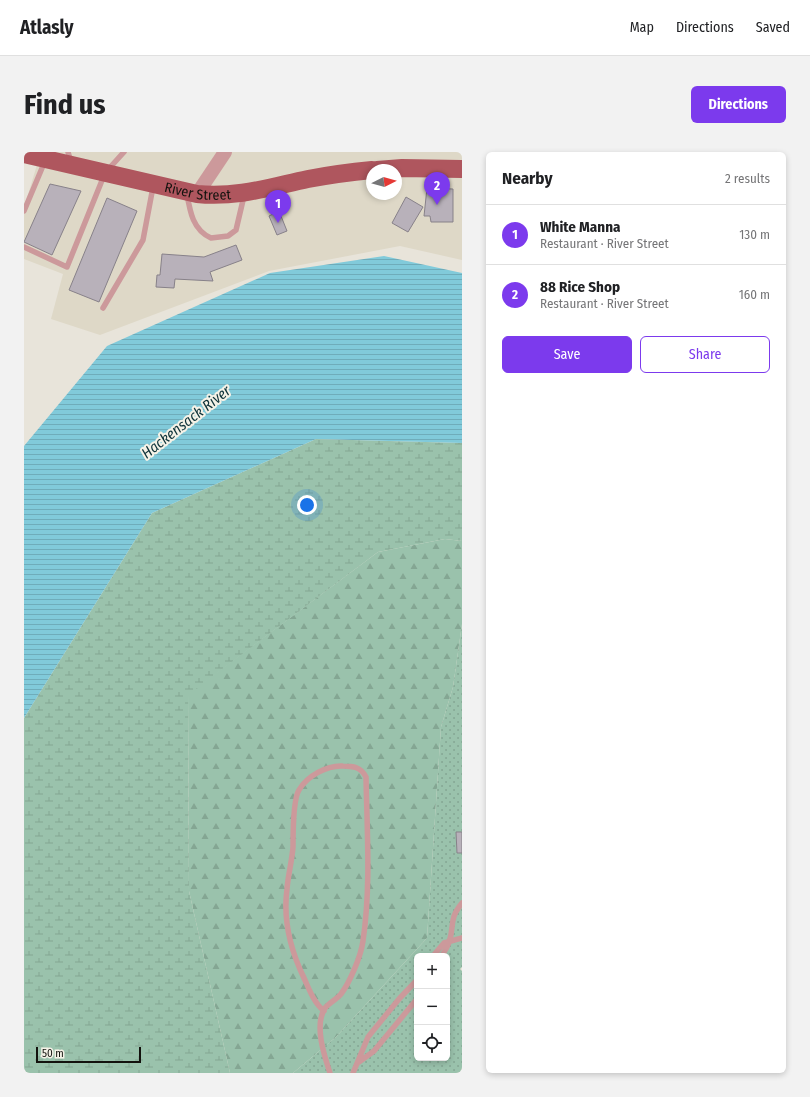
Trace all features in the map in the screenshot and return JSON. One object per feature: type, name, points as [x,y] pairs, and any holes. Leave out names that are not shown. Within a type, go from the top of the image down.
[{"type":"main road","name":"River Street","points":[[24,154],[46,159],[70,159],[105,173],[192,193],[218,196],[244,193],[310,179],[366,171]]},
{"type":"main road","points":[[402,168],[462,169]]},
{"type":"street","points":[[192,193],[225,152]]},
{"type":"lane","points":[[24,247],[67,267],[105,173],[124,152]]},
{"type":"lane","points":[[24,211],[46,159]]},
{"type":"lane","points":[[102,308],[144,240],[154,184]]},
{"type":"lane","points":[[192,193],[190,210],[198,230],[211,238],[228,236],[236,230],[244,193]]},
{"type":"lane","points":[[324,1011],[310,993],[298,966],[288,928],[286,891],[292,860],[293,827],[298,790],[310,777],[334,766],[354,767],[364,772],[366,777],[369,851],[368,891],[363,942],[345,987],[324,1011],[319,1034],[330,1073]]},
{"type":"lane","points":[[444,953],[449,943],[452,920],[462,903]]},
{"type":"lane","points":[[435,953],[444,943],[449,943],[462,938]]},
{"type":"lane","points":[[353,1073],[359,1062],[362,1050],[368,1037],[414,983]]},
{"type":"lane","points":[[359,1062],[374,1051],[414,1003]]},
{"type":"shaded area","points":[[24,152],[462,152],[462,260],[400,246],[269,271],[100,335],[51,319],[63,274],[24,259],[24,208],[39,158]]},
{"type":"green space","points":[[316,439],[462,443],[462,541],[445,539],[378,552],[188,695],[189,891],[230,1073],[24,1073],[24,718],[152,513]]},
{"type":"green space","points":[[445,539],[462,541],[462,624],[453,687],[441,727],[427,938],[336,1037],[293,1073],[230,1073],[189,891],[188,694],[378,552]]},
{"type":"green space","points":[[462,624],[462,967],[460,969],[462,971],[462,1073],[293,1073],[336,1037],[427,938],[441,727],[453,687]]},
{"type":"water","name":"Hackensack River","points":[[384,256],[462,273],[462,443],[316,439],[152,513],[24,718],[24,446],[107,346],[270,273]]},
{"type":"building","points":[[50,184],[81,191],[52,255],[24,242]]},
{"type":"building","points":[[427,188],[453,189],[453,222],[431,222],[430,216],[424,216]]},
{"type":"building","points":[[406,197],[423,207],[408,232],[392,223]]},
{"type":"building","points":[[107,198],[137,211],[99,302],[69,290]]},
{"type":"building","points":[[279,211],[287,231],[277,235],[269,216]]},
{"type":"building","points":[[236,245],[242,260],[210,272],[213,281],[175,279],[174,288],[156,287],[157,275],[160,275],[162,254],[204,257]]},
{"type":"building","points":[[456,832],[462,832],[462,853],[457,853]]},
{"type":"place","name":"88 Rice Shop","points":[[437,205]]},
{"type":"place","name":"White Manna","points":[[278,223]]}]
